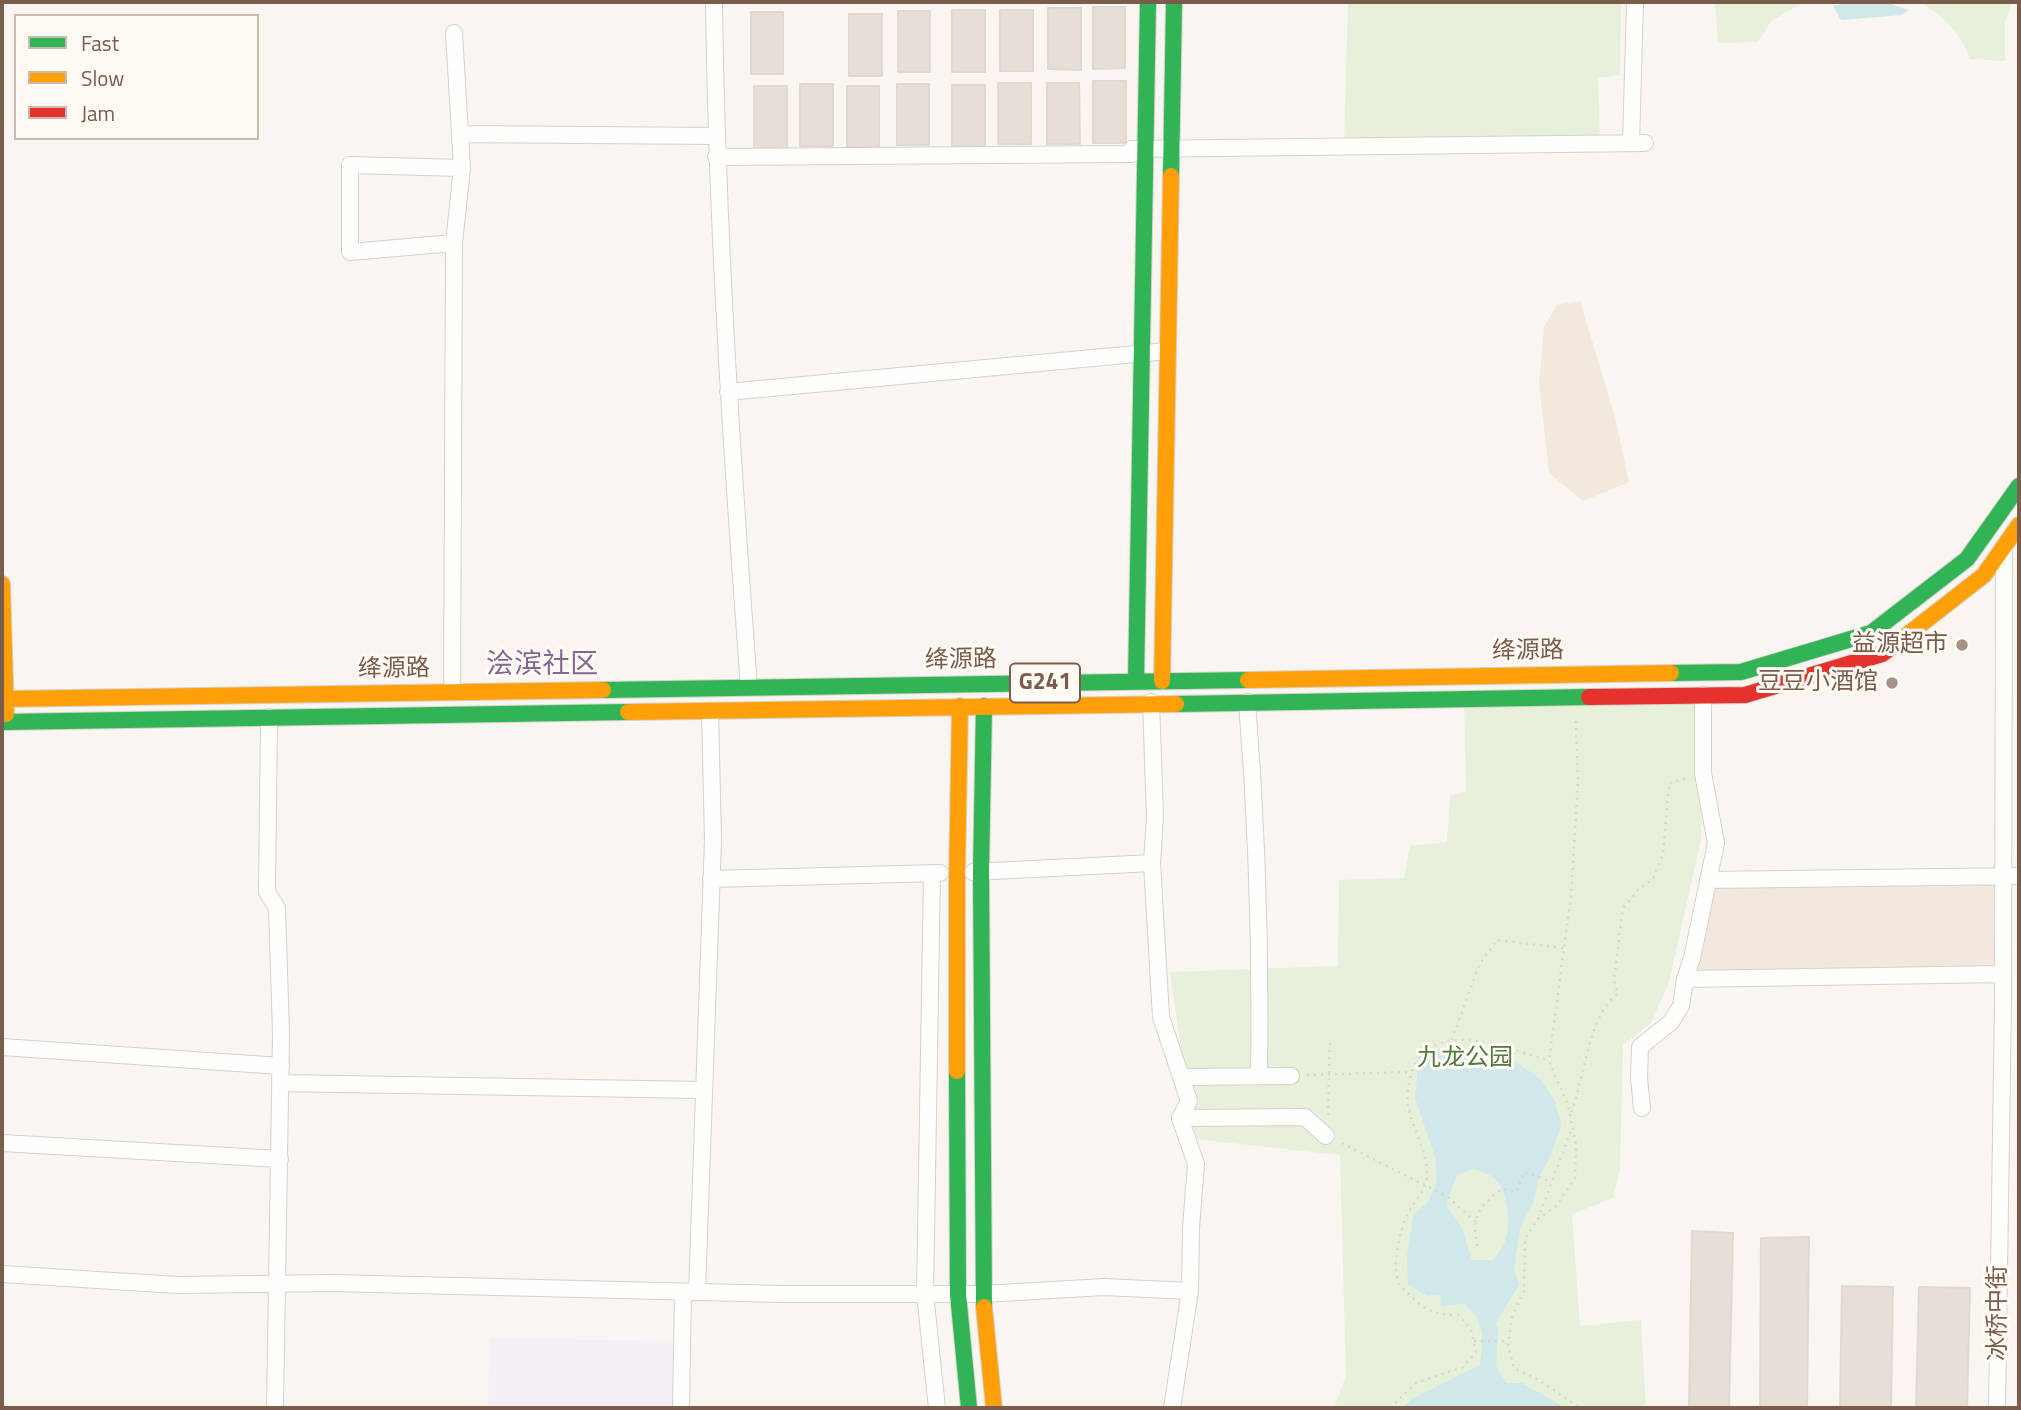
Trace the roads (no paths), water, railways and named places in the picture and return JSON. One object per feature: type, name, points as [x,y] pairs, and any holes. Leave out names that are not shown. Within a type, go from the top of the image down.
[{"type":"main road","points":[[1136,681],[1142,353],[1137,150],[1148,2]]},
{"type":"main road","points":[[1162,681],[1174,2]]},
{"type":"main road","name":"绛源路","points":[[4,699],[1741,672],[1871,633],[1967,559],[2019,486]]},
{"type":"main road","name":"绛源路","points":[[4,722],[1151,702],[1745,695],[1882,654],[1984,575],[2019,527]]},
{"type":"main road","points":[[2,584],[4,722]]},
{"type":"main road","points":[[960,706],[957,872],[958,1294],[969,1408]]},
{"type":"main road","points":[[984,706],[981,872],[983,1294],[993,1408]]},
{"type":"street","points":[[714,2],[716,157],[728,392],[749,687]]},
{"type":"street","points":[[716,157],[1638,143],[1635,2]]},
{"type":"street","points":[[452,692],[454,243],[462,168],[454,33]]},
{"type":"street","points":[[460,134],[716,136]]},
{"type":"street","points":[[454,243],[350,252],[350,165],[462,168]]},
{"type":"street","points":[[728,392],[1168,351]]},
{"type":"street","name":"冰桥中街","points":[[1997,1408],[2002,1060],[2009,980],[2011,876],[2012,616],[2004,546]]},
{"type":"street","points":[[1642,1108],[1640,1047],[1671,1022],[1681,1006],[1716,843],[1703,773],[1703,695]]},
{"type":"street","points":[[1151,702],[1154,816],[1152,863],[1161,1017],[1189,1101],[1180,1118],[1196,1164],[1190,1291],[1172,1408]]},
{"type":"street","points":[[1247,702],[1255,800],[1260,956],[1259,1075]]},
{"type":"street","points":[[681,1408],[703,1090],[713,840],[710,710]]},
{"type":"street","points":[[269,718],[267,892],[277,908],[280,1074],[275,1408]]},
{"type":"street","points":[[711,879],[981,872],[1152,863]]},
{"type":"street","points":[[932,873],[925,1294],[937,1408]]},
{"type":"street","points":[[1708,880],[2011,876]]},
{"type":"street","points":[[1685,979],[2009,980]]},
{"type":"street","points":[[2,1047],[280,1074],[703,1090]]},
{"type":"street","points":[[2002,1060],[2019,1060]]},
{"type":"street","points":[[1181,1077],[1291,1076]]},
{"type":"street","points":[[1180,1118],[1305,1117],[1326,1136]]},
{"type":"street","points":[[2,1143],[280,1159]]},
{"type":"street","points":[[2,1274],[177,1285],[333,1283],[690,1292],[925,1294],[983,1294],[1104,1287],[1190,1291]]},
{"type":"water","points":[[1853,2],[1885,2],[1909,10],[1901,15],[1841,20],[1833,6]]},
{"type":"water","points":[[1439,1049],[1494,1057],[1519,1064],[1540,1079],[1555,1101],[1561,1125],[1551,1155],[1539,1177],[1533,1203],[1520,1228],[1514,1268],[1519,1285],[1496,1323],[1496,1366],[1506,1383],[1522,1383],[1566,1408],[1402,1408],[1413,1398],[1480,1365],[1482,1347],[1479,1323],[1464,1304],[1441,1306],[1440,1295],[1427,1296],[1408,1284],[1407,1257],[1413,1215],[1428,1202],[1437,1181],[1435,1157],[1415,1098],[1418,1067]],"holes":[[[1474,1169],[1498,1182],[1506,1203],[1507,1234],[1494,1260],[1472,1260],[1462,1227],[1447,1207],[1457,1175]]]},
{"type":"place","name":"益源超市","points":[[1962,645]]},
{"type":"place","name":"豆豆小酒馆","points":[[1892,683]]},
{"type":"district","name":"浍滨社区","points":[[542,666]]},
{"type":"park label","name":"九龙公园","points":[[1465,1059]]}]
